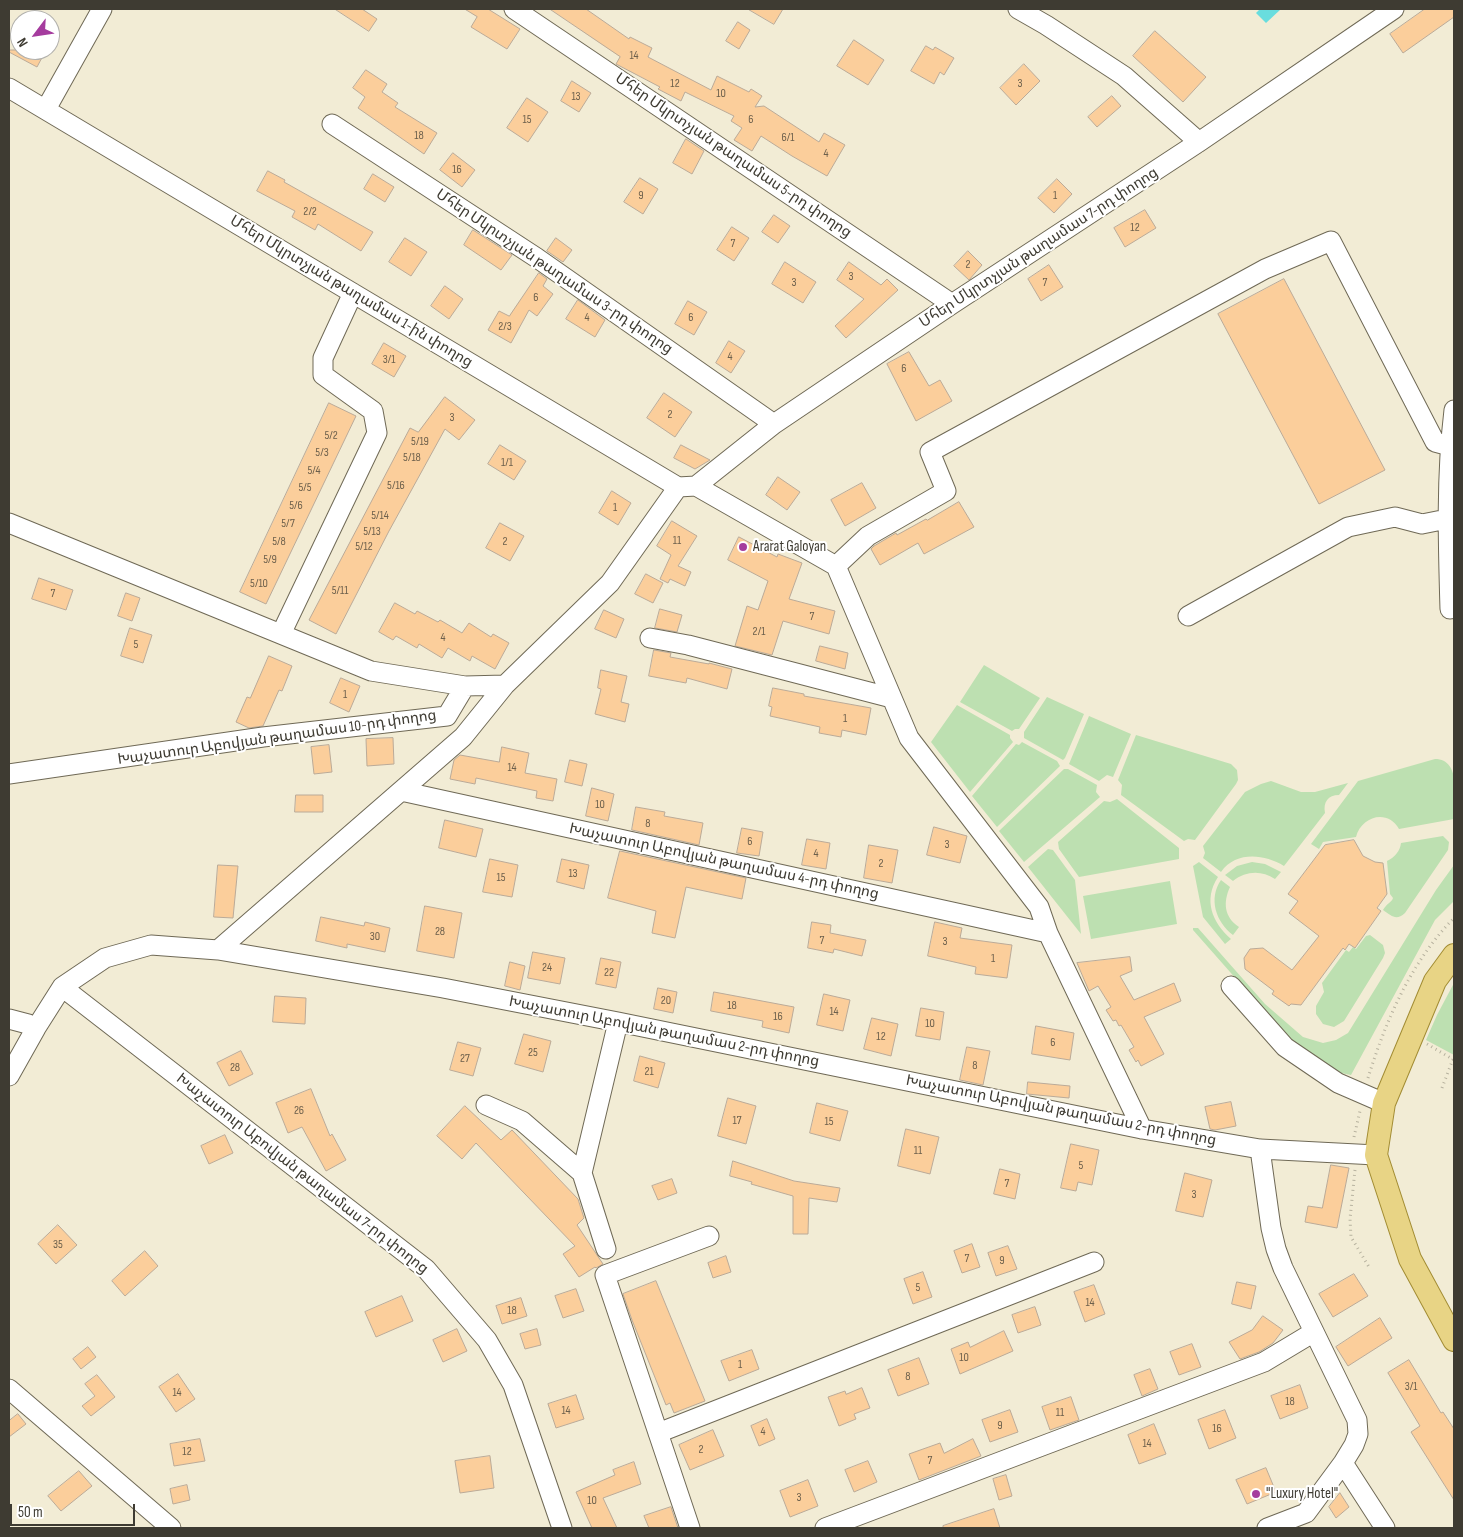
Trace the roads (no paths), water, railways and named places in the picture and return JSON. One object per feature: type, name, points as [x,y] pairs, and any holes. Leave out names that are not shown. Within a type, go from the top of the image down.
[{"type":"main road","points":[[1454,955],[1435,981],[1384,1103],[1376,1154],[1410,1260],[1454,1340]]},
{"type":"street","points":[[46,109],[102,9]]},
{"type":"street","name":"Մհեր Մկրտչյան թաղամաս 5-րդ փողոց","points":[[514,9],[952,304]]},
{"type":"street","points":[[1018,9],[1124,76],[1199,142]]},
{"type":"street","name":"Մհեր Մկրտչյան թաղամաս 7-րդ փողոց","points":[[687,486],[774,424],[952,304],[1199,142],[1394,9]]},
{"type":"street","name":"Մհեր Մկրտչյան թաղամաս 1-ին փողոց","points":[[9,88],[353,293],[687,486],[836,566]]},
{"type":"street","name":"Մհեր Մկրտչյան թաղամաս 3-րդ փողոց","points":[[332,124],[537,258],[774,424]]},
{"type":"street","points":[[1142,1129],[1048,933],[1039,907],[909,738],[836,566],[868,536],[946,491],[930,452],[1265,269],[1331,241],[1435,442],[1450,446]]},
{"type":"street","points":[[281,634],[377,433],[373,411],[323,376],[323,358],[353,293]]},
{"type":"street","points":[[1450,609],[1447,519],[1450,446],[1454,410]]},
{"type":"street","points":[[218,950],[462,737],[505,685],[610,583],[687,486]]},
{"type":"street","points":[[1188,616],[1348,527],[1395,517],[1422,524],[1447,519]]},
{"type":"street","points":[[9,523],[371,671],[465,686],[505,685]]},
{"type":"street","points":[[650,638],[688,645],[892,698]]},
{"type":"street","name":"Խաչատուր Աբովյան թաղամաս 10-րդ փողոց","points":[[9,774],[263,737],[447,716],[465,686]]},
{"type":"street","name":"Խաչատուր Աբովյան թաղամաս 4-րդ փողոց","points":[[401,791],[1048,933]]},
{"type":"street","name":"Խաչատուր Աբովյան թաղամաս 2-րդ փողոց","points":[[9,1076],[62,987],[105,958],[151,945],[218,950],[443,988],[1142,1129],[1260,1149],[1376,1154]]},
{"type":"street","points":[[1231,986],[1285,1047],[1338,1083],[1384,1103]]},
{"type":"street","name":"Խաչատուր Աբովյան թաղամաս 7-րդ փողոց","points":[[62,987],[426,1269],[487,1340],[513,1384],[562,1528]]},
{"type":"street","points":[[9,1018],[36,1028]]},
{"type":"street","points":[[606,1249],[582,1173],[618,1022]]},
{"type":"street","points":[[486,1105],[522,1121],[582,1173]]},
{"type":"street","points":[[1260,1149],[1276,1249],[1283,1268],[1357,1420],[1358,1434],[1343,1463],[1294,1528]]},
{"type":"street","points":[[690,1528],[605,1275],[709,1236]]},
{"type":"street","points":[[658,1433],[1094,1262]]},
{"type":"street","points":[[825,1528],[1264,1362],[1314,1332]]},
{"type":"street","points":[[9,1389],[171,1528]]},
{"type":"street","points":[[1343,1463],[1385,1528]]},
{"type":"street","points":[[1267,1528],[1306,1514]]},
{"type":"water","points":[[1260,9],[1281,9],[1266,23],[1256,13]]},
{"type":"place","name":"Ararat Galoyan","points":[[743,547]]},
{"type":"place","name":"\"Luxury Hotel\"","points":[[1256,1494]]}]
